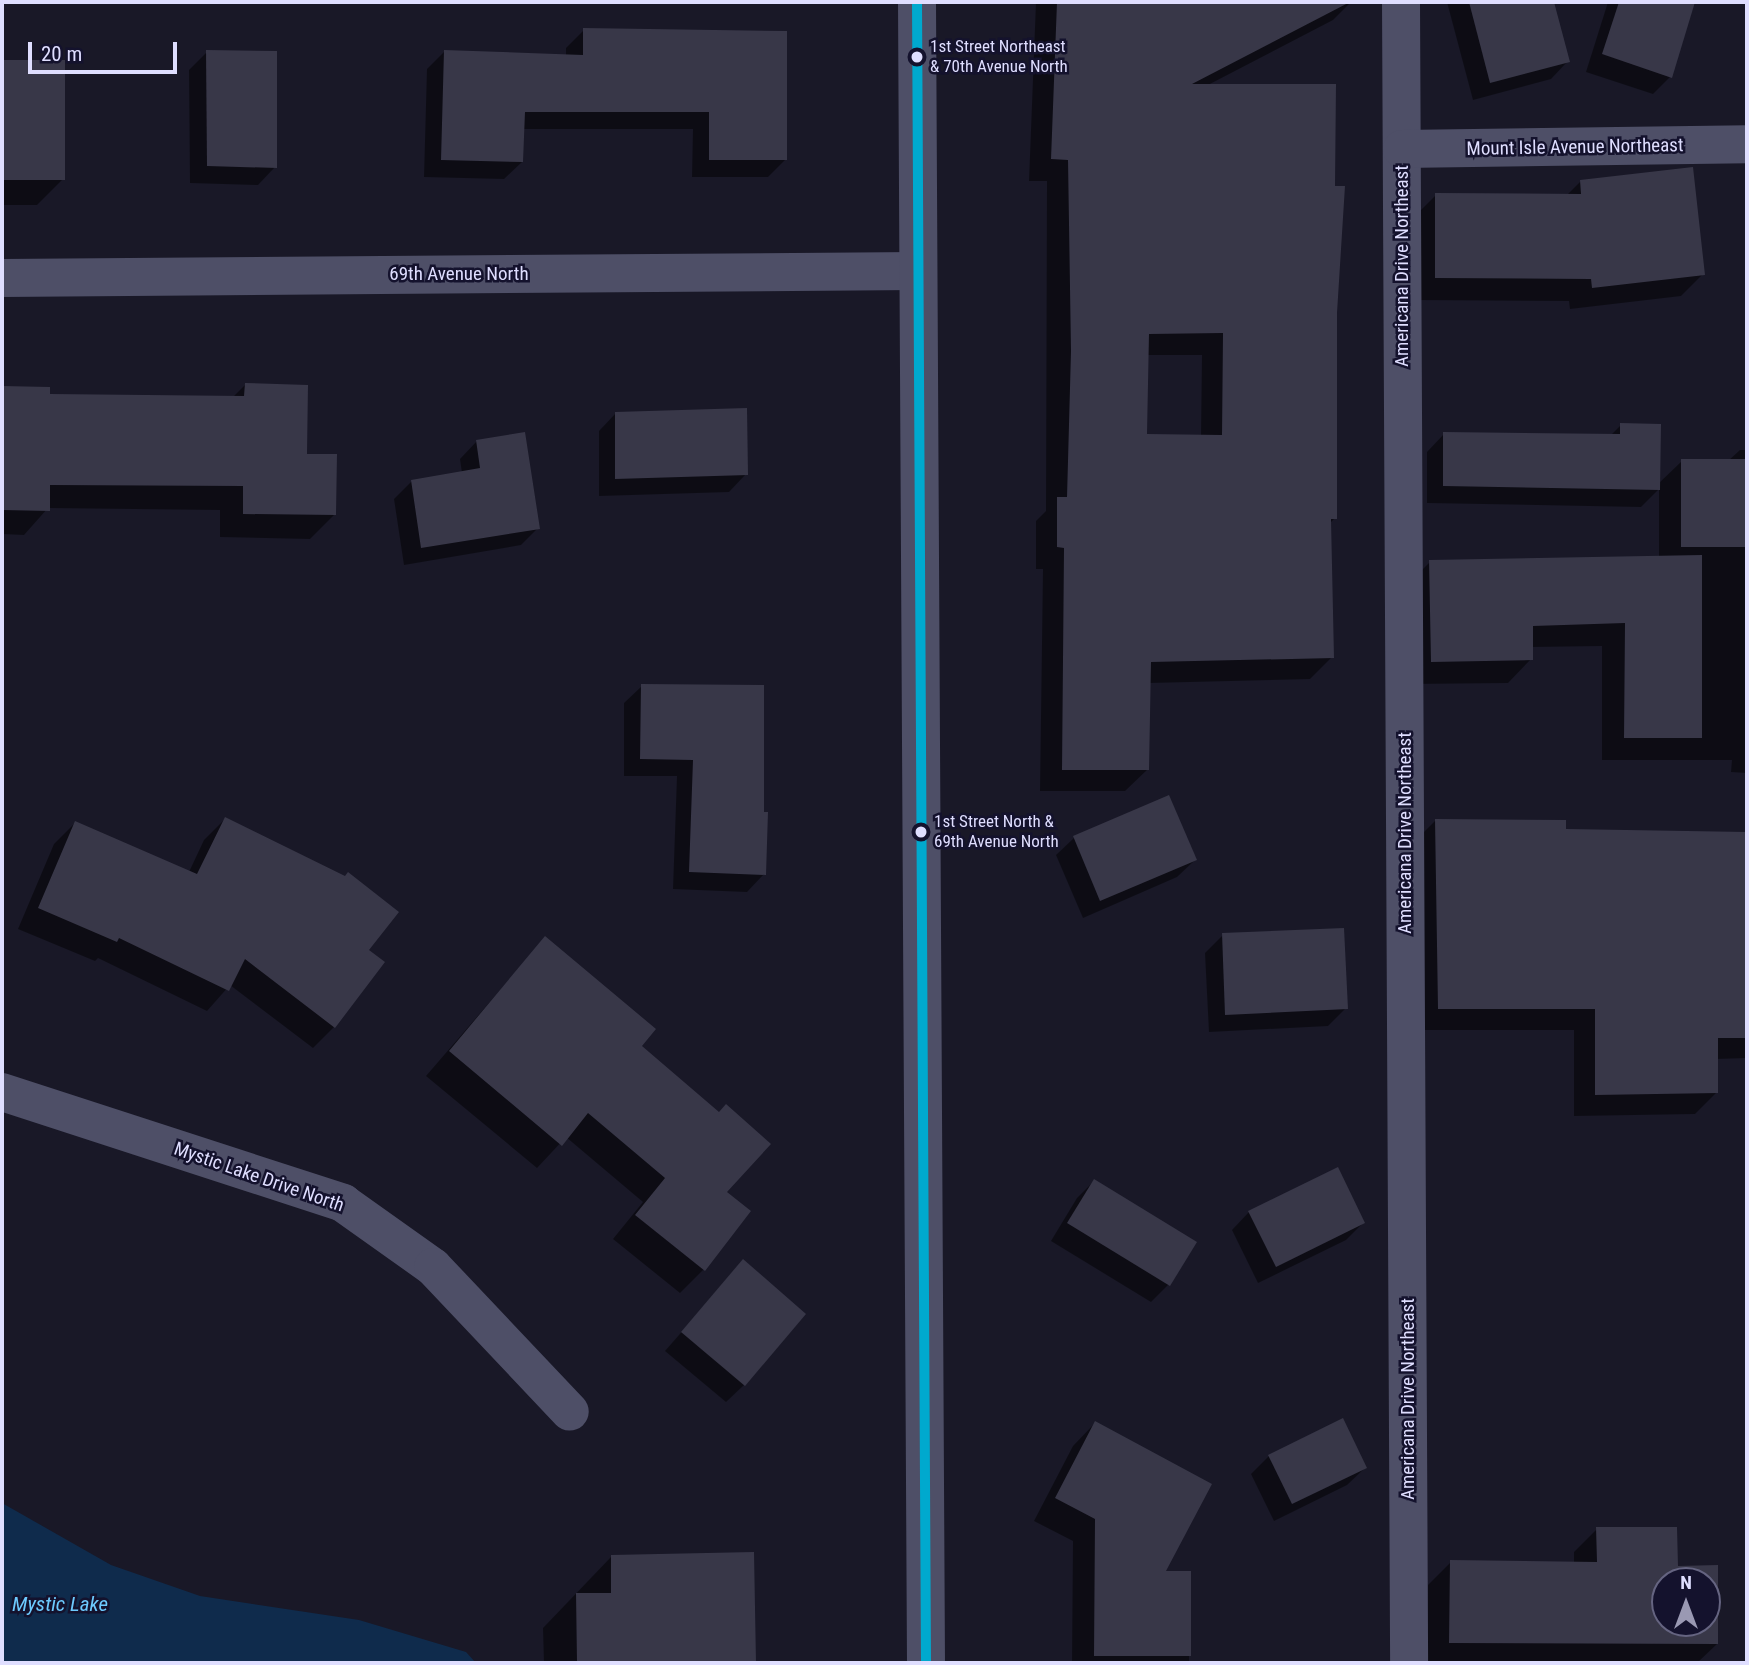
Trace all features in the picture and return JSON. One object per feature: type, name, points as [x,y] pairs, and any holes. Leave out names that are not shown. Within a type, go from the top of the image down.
[{"type":"street","points":[[917,2],[926,1663]]},
{"type":"street","name":"Americana Drive Northeast","points":[[1401,2],[1409,1663]]},
{"type":"street","name":"Mount Isle Avenue Northeast","points":[[1402,149],[1747,144]]},
{"type":"street","name":"69th Avenue North","points":[[2,278],[917,271]]},
{"type":"street","name":"Mystic Lake Drive North","points":[[2,1092],[343,1203],[433,1267],[570,1412]]},
{"type":"water","name":"Mystic Lake","points":[[2,1503],[111,1565],[200,1596],[359,1620],[466,1652],[476,1663],[2,1663]]},
{"type":"building","points":[[1057,2],[1350,2],[1192,84],[1336,84],[1335,186],[1345,186],[1337,313],[1337,519],[1331,519],[1334,658],[1151,662],[1149,770],[1062,770],[1064,548],[1057,547],[1057,497],[1067,497],[1071,351],[1068,160],[1051,159]],"holes":[[[1223,333],[1222,435],[1147,434],[1149,334]]]},
{"type":"building","points":[[1469,2],[1554,2],[1570,62],[1490,83]]},
{"type":"building","points":[[1619,2],[1695,2],[1672,78],[1602,54]]},
{"type":"building","points":[[583,28],[787,31],[787,160],[709,160],[709,112],[525,112],[523,162],[441,160],[444,50],[583,55]]},
{"type":"building","points":[[206,50],[277,51],[277,168],[207,166]]},
{"type":"building","points":[[2,60],[65,60],[65,180],[2,180]]},
{"type":"building","points":[[1693,167],[1705,275],[1592,288],[1591,279],[1435,278],[1435,193],[1581,194],[1580,180]]},
{"type":"building","points":[[245,383],[308,385],[307,454],[337,454],[336,515],[243,514],[243,486],[50,485],[50,511],[2,510],[2,386],[50,387],[50,394],[244,396]]},
{"type":"building","points":[[747,408],[748,475],[615,479],[615,412]]},
{"type":"building","points":[[1620,423],[1661,424],[1660,490],[1443,486],[1443,432],[1620,434]]},
{"type":"building","points":[[525,432],[540,529],[421,548],[411,480],[480,468],[476,440]]},
{"type":"building","points":[[1681,459],[1747,459],[1747,547],[1681,547]]},
{"type":"building","points":[[1702,555],[1702,738],[1624,738],[1625,623],[1533,626],[1533,660],[1431,662],[1429,560]]},
{"type":"building","points":[[641,684],[764,685],[764,812],[768,812],[766,875],[689,872],[693,760],[640,759]]},
{"type":"building","points":[[1169,795],[1197,860],[1100,901],[1073,836]]},
{"type":"building","points":[[225,817],[345,876],[348,872],[399,912],[369,950],[385,962],[335,1028],[245,959],[229,991],[119,938],[117,942],[38,908],[75,821],[197,874]]},
{"type":"building","points":[[1435,819],[1566,820],[1566,829],[1747,832],[1747,1038],[1718,1038],[1718,1093],[1595,1095],[1595,1009],[1438,1009]]},
{"type":"building","points":[[1344,928],[1348,1009],[1225,1015],[1222,933]]},
{"type":"building","points":[[545,936],[656,1029],[642,1046],[719,1112],[726,1104],[771,1144],[727,1192],[751,1211],[705,1271],[635,1215],[665,1178],[588,1113],[562,1146],[449,1051]]},
{"type":"building","points":[[1338,1167],[1365,1223],[1276,1267],[1248,1211]]},
{"type":"building","points":[[1094,1179],[1197,1242],[1170,1286],[1067,1223]]},
{"type":"building","points":[[743,1259],[806,1314],[745,1386],[681,1332]]},
{"type":"building","points":[[1343,1418],[1367,1468],[1292,1504],[1268,1455]]},
{"type":"building","points":[[1095,1421],[1212,1484],[1166,1571],[1191,1571],[1191,1656],[1094,1656],[1095,1519],[1055,1498]]},
{"type":"building","points":[[1596,1527],[1677,1527],[1678,1566],[1718,1567],[1651,1567],[1651,1637],[1718,1637],[1718,1644],[1449,1643],[1450,1560],[1597,1562]]},
{"type":"building","points":[[754,1552],[756,1663],[577,1663],[576,1593],[611,1593],[611,1555]]},
{"type":"transit line","points":[[917,2],[926,1663]]},
{"type":"place","name":"1st Street Northeast & 70th Avenue North","points":[[917,57]]},
{"type":"place","name":"1st Street North & 69th Avenue North","points":[[921,832]]}]
